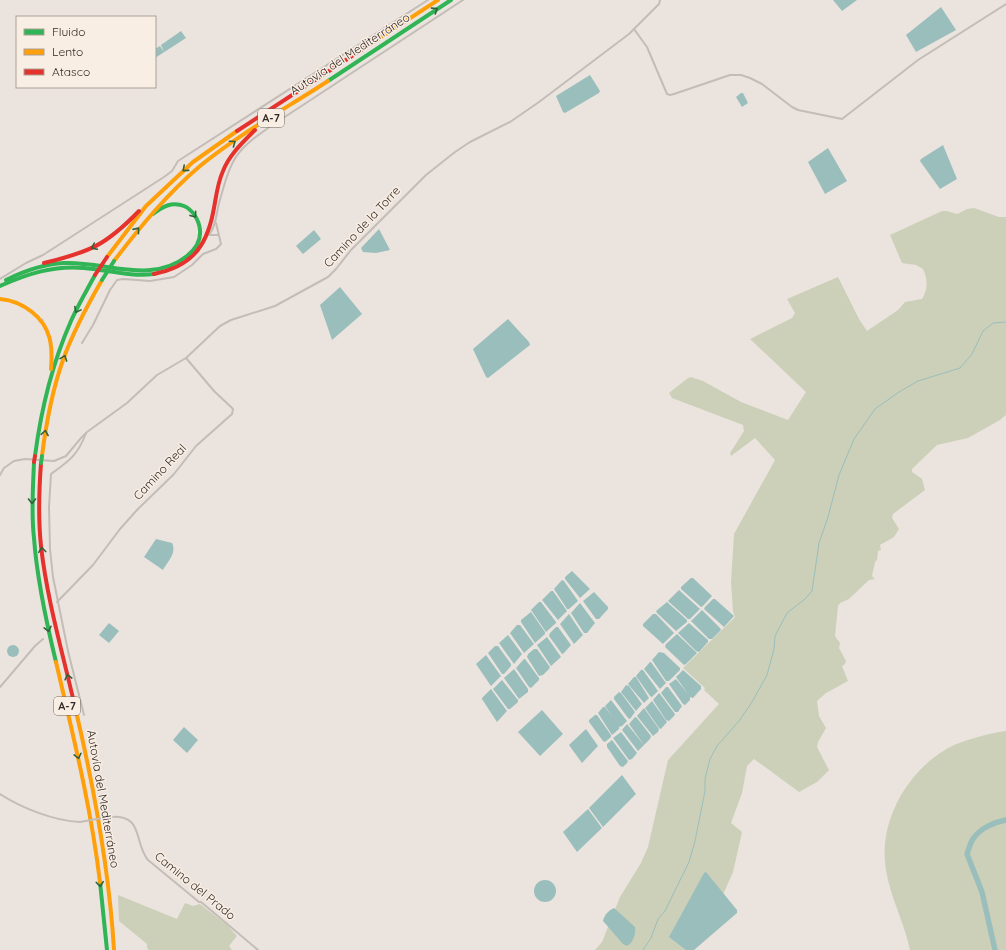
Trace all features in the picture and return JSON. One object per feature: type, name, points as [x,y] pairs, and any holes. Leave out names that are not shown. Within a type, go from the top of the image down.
[{"type":"highway","name":"Autovía del Mediterráneo","points":[[107,950],[101,891],[88,806],[80,762],[46,619],[37,569],[32,518],[34,462],[40,418],[51,374],[68,326],[96,275],[107,257],[146,206],[193,162],[222,141],[438,0]]},
{"type":"highway","name":"Autovía del Mediterráneo","points":[[114,950],[111,909],[104,854],[93,791],[53,616],[41,544],[39,513],[41,463],[53,395],[63,360],[78,323],[114,261],[148,216],[191,174],[262,123],[451,0]]},
{"type":"highway","points":[[0,285],[28,274],[50,268],[83,268],[138,276],[172,270],[187,262],[199,250],[208,236],[214,216],[214,206],[223,171],[243,142],[262,123]]},
{"type":"highway","points":[[6,280],[30,269],[60,263],[84,264],[132,271],[161,269],[175,264],[194,250],[198,243],[200,234],[198,221],[191,210],[184,206],[174,204],[167,205],[148,216]]},
{"type":"highway","points":[[0,285],[17,272],[29,267],[86,251],[102,244],[116,234],[146,206]]},
{"type":"highway","points":[[0,299],[19,302],[42,320],[48,331],[51,343],[51,374]]},
{"type":"street","points":[[0,279],[26,263],[43,255],[164,177],[172,171],[178,161],[428,0]]},
{"type":"street","points":[[82,343],[110,290],[117,280],[150,281],[174,277],[192,265],[203,254],[220,246],[221,241],[218,235],[214,216],[218,210],[229,171],[234,161],[251,141],[271,126],[463,0]]},
{"type":"street","name":"Camino de la Torre","points":[[0,475],[4,468],[14,461],[25,459],[54,461],[61,459],[71,452],[80,438],[87,432],[127,403],[157,375],[186,358],[220,326],[231,320],[276,306],[328,277],[351,250],[426,175],[470,142],[510,122],[634,30],[659,4],[660,0]]},
{"type":"street","points":[[634,30],[647,47],[666,94],[674,94],[730,75],[741,75],[762,84],[798,110],[842,118],[918,60],[1006,4]]},
{"type":"street","points":[[216,222],[211,228],[218,235]]},
{"type":"street","points":[[208,236],[218,235]]},
{"type":"street","name":"Camino Real","points":[[57,602],[93,565],[120,529],[169,479],[196,446],[232,414],[232,406],[210,386],[186,358]]},
{"type":"street","points":[[84,714],[57,602],[50,549],[50,478],[51,474],[74,456],[80,449],[87,432]]},
{"type":"street","points":[[0,687],[35,646],[43,639]]},
{"type":"street","name":"Camino del Prado","points":[[0,794],[32,811],[68,821],[80,822],[108,817],[122,817],[131,823],[138,832],[142,851],[148,860],[258,950]]},
{"type":"green space","points":[[974,208],[999,217],[1006,217],[1006,415],[968,438],[937,445],[912,469],[912,472],[922,479],[925,490],[893,514],[892,518],[899,529],[894,537],[880,545],[881,550],[878,551],[872,576],[875,579],[869,580],[849,599],[840,603],[838,606],[835,636],[840,643],[839,648],[846,661],[842,666],[848,681],[826,693],[817,701],[819,716],[826,728],[818,742],[817,747],[829,770],[817,782],[799,792],[754,759],[747,766],[742,793],[731,823],[742,832],[733,872],[719,904],[693,950],[595,950],[602,942],[620,897],[641,863],[648,847],[668,760],[719,704],[704,690],[705,688],[683,668],[735,617],[733,611],[731,582],[734,534],[775,460],[755,438],[731,456],[730,453],[744,431],[743,425],[672,398],[669,393],[691,377],[703,381],[741,402],[788,420],[806,392],[750,339],[792,318],[795,313],[787,299],[838,277],[859,319],[867,331],[898,310],[905,302],[922,299],[927,284],[923,269],[916,265],[902,263],[890,235],[942,211],[957,214],[967,209]]},
{"type":"green space","points":[[1006,731],[1006,950],[910,950],[889,885],[885,862],[887,829],[892,813],[909,784],[919,771],[932,759],[945,750],[958,744]]},
{"type":"green space","points":[[118,895],[177,919],[185,903],[193,906],[200,904],[227,925],[237,936],[229,946],[232,950],[149,950],[147,948],[147,944],[119,921]]},
{"type":"water","points":[[833,0],[857,0],[842,11]]},
{"type":"water","points":[[941,7],[956,30],[916,52],[906,35]]},
{"type":"water","points":[[181,31],[186,38],[156,57],[156,48],[160,46],[164,52],[161,45]]},
{"type":"water","points":[[590,75],[600,91],[599,93],[565,113],[563,112],[556,96]]},
{"type":"water","points":[[743,93],[748,103],[742,107],[736,97]]},
{"type":"water","points":[[943,145],[957,179],[940,189],[920,161]]},
{"type":"water","points":[[828,148],[847,181],[825,194],[808,162]]},
{"type":"water","points":[[379,229],[390,250],[376,253],[363,252],[361,248]]},
{"type":"water","points":[[314,230],[321,239],[303,254],[296,246]]},
{"type":"water","points":[[340,287],[362,314],[332,340],[320,305]]},
{"type":"water","points":[[508,319],[530,345],[488,378],[486,377],[473,349]]},
{"type":"water","points":[[156,539],[172,543],[173,547],[173,554],[163,570],[144,557]]},
{"type":"water","points":[[572,571],[590,589],[580,598],[565,579],[565,577]]},
{"type":"water","points":[[693,578],[712,596],[701,607],[681,589],[681,587]]},
{"type":"water","points":[[562,580],[578,601],[569,609],[567,609],[554,589]]},
{"type":"water","points":[[679,590],[700,609],[690,619],[688,619],[668,601]]},
{"type":"water","points":[[551,591],[553,591],[567,611],[558,620],[542,600]]},
{"type":"water","points":[[594,592],[608,607],[599,619],[596,619],[583,601]]},
{"type":"water","points":[[713,599],[715,599],[734,616],[724,627],[704,609]]},
{"type":"water","points":[[539,602],[541,602],[556,622],[546,632],[531,610]]},
{"type":"water","points":[[667,602],[687,620],[687,622],[676,631],[656,611]]},
{"type":"water","points":[[580,603],[595,623],[587,633],[584,633],[571,613]]},
{"type":"water","points":[[702,610],[721,630],[712,639],[709,639],[691,621]]},
{"type":"water","points":[[531,612],[545,632],[545,634],[535,643],[521,622],[521,620]]},
{"type":"water","points":[[569,614],[583,635],[574,644],[560,624]]},
{"type":"water","points":[[653,614],[656,614],[674,633],[663,644],[643,626],[643,624]]},
{"type":"water","points":[[109,623],[119,631],[109,643],[99,635]]},
{"type":"water","points":[[689,623],[708,640],[699,652],[696,651],[678,633]]},
{"type":"water","points":[[517,625],[520,625],[534,644],[524,653],[510,633]]},
{"type":"water","points":[[556,627],[558,627],[571,645],[562,654],[549,636]]},
{"type":"water","points":[[677,634],[697,653],[684,665],[665,647],[666,644]]},
{"type":"water","points":[[508,635],[522,654],[514,664],[499,643]]},
{"type":"water","points":[[547,637],[561,657],[551,666],[537,645]]},
{"type":"water","points":[[11,645],[15,645],[19,651],[15,657],[11,657],[7,653],[7,649]]},
{"type":"water","points":[[495,646],[498,646],[511,664],[504,674],[502,674],[488,653]]},
{"type":"water","points":[[534,649],[537,649],[550,667],[543,675],[539,676],[527,657],[528,654]]},
{"type":"water","points":[[659,652],[664,653],[680,668],[680,670],[669,681],[666,681],[652,660]]},
{"type":"water","points":[[486,655],[501,676],[491,686],[476,664]]},
{"type":"water","points":[[524,659],[539,678],[539,680],[531,688],[516,668]]},
{"type":"water","points":[[650,662],[666,683],[660,689],[644,669]]},
{"type":"water","points":[[514,669],[528,689],[528,692],[519,699],[504,678]]},
{"type":"water","points":[[641,670],[643,670],[658,691],[652,697],[636,676]]},
{"type":"water","points":[[683,670],[701,686],[701,689],[693,698],[690,697],[690,700],[685,705],[669,684],[676,679],[688,694],[676,677]]},
{"type":"water","points":[[634,677],[636,677],[649,698],[644,703],[628,684]]},
{"type":"water","points":[[502,680],[518,700],[518,702],[510,709],[508,709],[493,689]]},
{"type":"water","points":[[626,685],[629,686],[642,704],[636,711],[621,692]]},
{"type":"water","points":[[666,687],[668,687],[682,706],[678,712],[675,712],[661,693]]},
{"type":"water","points":[[491,689],[507,711],[497,722],[482,699]]},
{"type":"water","points":[[619,692],[635,712],[630,719],[614,699]]},
{"type":"water","points":[[659,693],[675,714],[669,721],[666,720],[653,700]]},
{"type":"water","points":[[611,700],[627,721],[612,735],[598,713],[603,707],[605,707],[613,718],[605,706]]},
{"type":"water","points":[[652,701],[667,722],[661,729],[645,708]]},
{"type":"water","points":[[644,708],[659,729],[653,736],[637,716]]},
{"type":"water","points":[[542,710],[563,734],[540,756],[518,732]]},
{"type":"water","points":[[597,715],[611,735],[611,737],[605,742],[589,722],[589,720]]},
{"type":"water","points":[[635,717],[651,736],[644,745],[629,724]]},
{"type":"water","points":[[627,724],[644,745],[638,751],[622,730]]},
{"type":"water","points":[[184,727],[198,740],[187,753],[173,740]]},
{"type":"water","points":[[586,729],[598,746],[582,763],[569,745]]},
{"type":"water","points":[[621,732],[637,753],[632,759],[629,760],[613,738]]},
{"type":"water","points":[[612,740],[628,761],[623,767],[620,766],[607,747],[607,744]]},
{"type":"water","points":[[622,775],[636,794],[603,827],[589,808]]},
{"type":"water","points":[[588,809],[602,828],[577,852],[563,832]]},
{"type":"water","points":[[706,872],[737,910],[737,913],[694,950],[686,950],[669,937],[704,873]]},
{"type":"water","points":[[541,880],[549,880],[556,887],[556,895],[549,902],[541,902],[534,895],[534,887]]},
{"type":"water","points":[[614,908],[635,927],[634,938],[627,946],[623,944],[603,921],[607,913]]},
{"type":"waterway","points":[[643,950],[651,938],[658,919],[665,911],[689,862],[695,841],[705,791],[705,779],[710,759],[717,746],[739,721],[752,702],[767,675],[774,649],[775,636],[787,613],[805,599],[812,591],[819,543],[828,517],[839,475],[854,439],[875,409],[918,381],[960,368],[972,354],[983,331],[993,323],[1006,322]]},
{"type":"waterway","points":[[995,950],[982,892],[967,854],[970,844],[976,835],[993,824],[1006,820]]},
{"type":"tunnel","points":[[39,322],[44,319]]},
{"type":"traffic: fast","points":[[328,81],[451,0]]},
{"type":"traffic: fast","points":[[6,280],[34,268],[64,263],[80,263],[127,270],[158,269],[173,265],[193,251],[200,238],[198,223],[190,210],[180,205],[171,204],[153,214]]},
{"type":"traffic: fast","points":[[102,280],[114,261]]},
{"type":"traffic: fast","points":[[0,286],[41,271],[73,267],[137,275],[154,274]]},
{"type":"traffic: fast","points":[[35,456],[44,404],[58,354],[74,315],[95,275]]},
{"type":"traffic: fast","points":[[41,463],[42,456]]},
{"type":"traffic: fast","points":[[34,462],[32,510],[35,554],[42,600],[56,662]]},
{"type":"traffic: fast","points":[[100,882],[107,950]]},
{"type":"traffic: slow","points":[[378,39],[438,0]]},
{"type":"traffic: slow","points":[[114,261],[154,211],[200,166],[246,132],[328,81]]},
{"type":"traffic: slow","points":[[107,257],[146,206],[193,162],[237,131]]},
{"type":"traffic: slow","points":[[42,456],[50,408],[63,360],[71,339],[102,280]]},
{"type":"traffic: slow","points":[[0,299],[13,301],[21,305],[32,312],[43,324],[47,331],[51,345],[51,369]]},
{"type":"traffic: slow","points":[[56,662],[87,799],[100,882]]},
{"type":"traffic: slow","points":[[75,707],[100,828],[112,919],[114,950]]},
{"type":"traffic: jam","points":[[237,131],[378,39]]},
{"type":"traffic: jam","points":[[154,274],[167,271],[187,261],[201,246],[210,225],[219,181],[226,165],[237,149],[255,130]]},
{"type":"traffic: jam","points":[[44,263],[74,255],[96,246],[117,232],[139,211]]},
{"type":"traffic: jam","points":[[95,275],[107,257]]},
{"type":"traffic: jam","points":[[34,462],[35,456]]},
{"type":"traffic: jam","points":[[41,463],[39,515],[44,566],[51,607],[75,707]]}]
